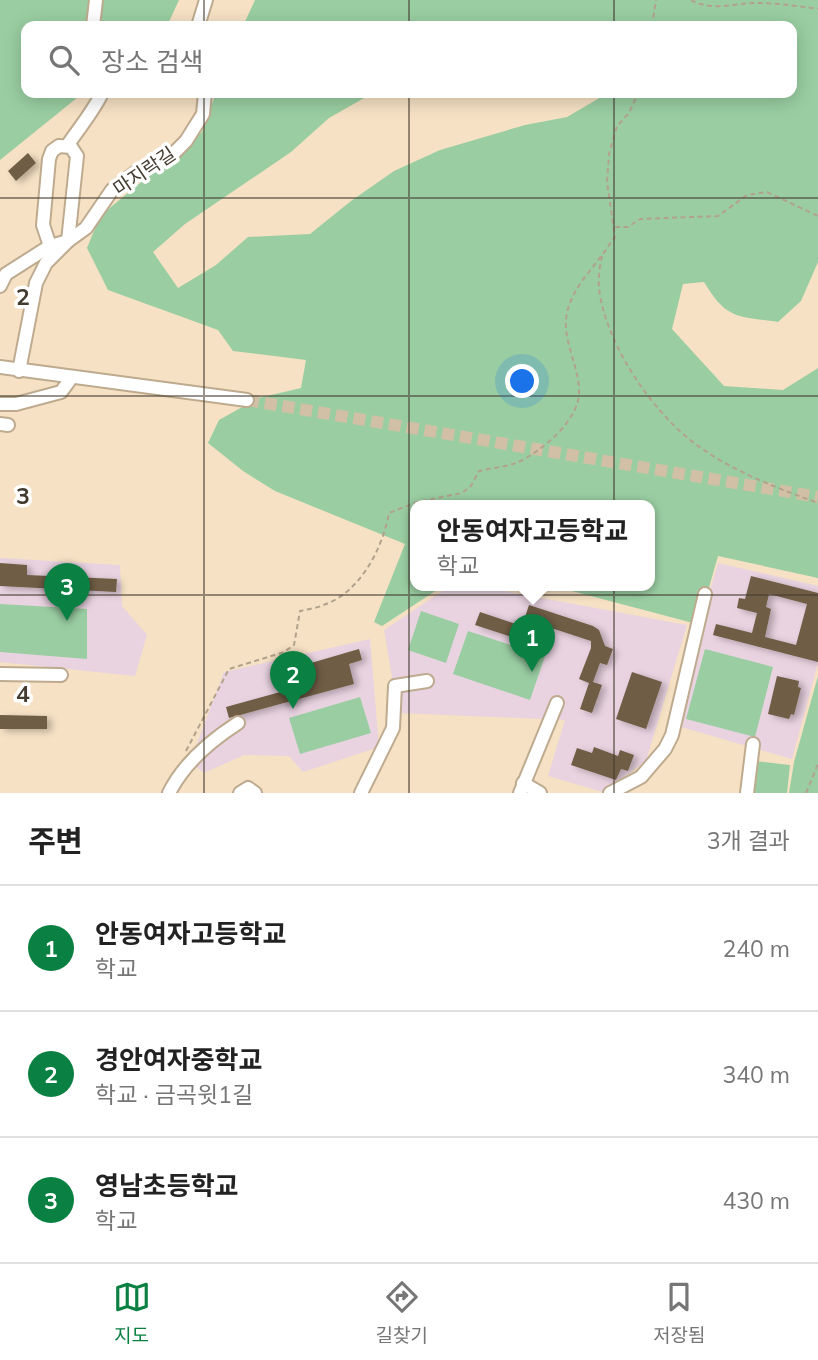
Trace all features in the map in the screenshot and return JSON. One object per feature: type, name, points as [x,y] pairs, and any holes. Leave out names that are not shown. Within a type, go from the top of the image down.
[{"type":"street","points":[[94,21],[96,0]]},
{"type":"street","points":[[200,21],[206,0]]},
{"type":"street","points":[[67,146],[100,98]]},
{"type":"street","name":"마지락길","points":[[0,286],[6,274],[50,246],[68,241],[86,228],[112,190],[135,173],[162,161],[179,148],[203,114],[205,98]]},
{"type":"street","points":[[19,370],[36,283],[46,263],[68,241],[77,156],[71,147],[67,146],[55,149],[49,159],[43,225],[50,246]]},
{"type":"street","points":[[0,367],[247,400]]},
{"type":"street","points":[[0,404],[16,404],[61,393],[72,377]]},
{"type":"street","points":[[610,793],[641,777],[665,749],[672,734],[705,594]]},
{"type":"street","points":[[0,674],[61,675]]},
{"type":"street","points":[[361,793],[393,728],[395,686],[427,681]]},
{"type":"street","points":[[540,793],[522,788],[556,703]]},
{"type":"street","points":[[169,793],[176,780],[215,737],[238,723]]},
{"type":"street","points":[[747,793],[753,744]]},
{"type":"street","points":[[240,793],[248,788],[254,793]]},
{"type":"path","points":[[653,21],[656,0]]},
{"type":"path","points":[[691,0],[712,7],[759,3],[818,9]]},
{"type":"path","points":[[427,500],[462,493],[471,485],[479,471],[517,462],[547,443],[563,428],[575,411],[579,394],[575,363],[568,344],[566,320],[572,296],[615,237],[607,182],[609,154],[617,126],[629,113],[636,98]]},
{"type":"path","points":[[614,227],[628,227],[640,219],[718,216],[747,195],[767,192],[818,216]]},
{"type":"path","points":[[603,255],[598,278],[608,326],[632,370],[667,420],[698,447],[715,457],[767,485],[818,503]]},
{"type":"path","points":[[185,758],[186,748],[229,669],[284,652],[294,645],[300,611],[328,604],[345,592],[374,560],[385,533],[389,513],[410,505]]},
{"type":"path","points":[[806,793],[818,764]]},
{"type":"shaded area","points":[[0,558],[120,565],[122,606],[147,635],[135,676],[0,662]]},
{"type":"shaded area","points":[[718,563],[818,586],[818,663],[792,759],[671,724]]},
{"type":"shaded area","points":[[442,591],[504,591],[687,625],[646,761],[603,792],[548,776],[565,720],[398,713],[384,630]]},
{"type":"shaded area","points":[[370,639],[379,747],[303,772],[289,756],[244,755],[204,773],[190,762],[224,672]]},
{"type":"green space","points":[[0,0],[179,0],[169,21],[21,21],[21,98],[77,98],[0,160]]},
{"type":"green space","points":[[255,0],[818,0],[818,262],[801,301],[778,322],[752,319],[727,310],[704,282],[683,284],[672,329],[724,386],[783,390],[818,368],[818,578],[718,556],[708,591],[693,623],[572,591],[655,591],[655,500],[410,500],[410,591],[435,591],[382,626],[374,622],[405,544],[275,491],[243,471],[208,443],[219,420],[258,398],[301,388],[306,360],[233,351],[218,330],[108,290],[87,248],[100,216],[202,132],[214,98],[364,98],[329,118],[291,152],[185,224],[153,252],[178,288],[216,265],[248,237],[310,234],[394,171],[440,150],[525,125],[567,117],[599,98],[797,98],[797,21],[245,21]]},
{"type":"green space","points":[[0,604],[87,609],[87,659],[0,652]]},
{"type":"green space","points":[[421,611],[459,624],[446,663],[408,650]]},
{"type":"green space","points":[[468,631],[545,656],[530,700],[453,674]]},
{"type":"green space","points":[[705,649],[773,667],[755,737],[686,719]]},
{"type":"green space","points":[[818,676],[818,793],[789,793],[794,762]]},
{"type":"green space","points":[[360,697],[371,733],[300,754],[289,718]]},
{"type":"green space","points":[[755,761],[790,765],[787,793],[751,793]]},
{"type":"building","points":[[28,153],[36,163],[16,181],[8,171]]},
{"type":"building","points":[[0,563],[27,565],[27,575],[117,579],[116,592],[0,586]]},
{"type":"building","points":[[751,576],[818,593],[818,662],[713,635],[716,624],[752,633],[757,613],[737,608],[739,598],[745,599]],"holes":[[[769,594],[807,604],[796,645],[765,637],[771,609],[766,607]]]},
{"type":"building","points":[[529,605],[593,626],[599,630],[605,646],[613,649],[607,665],[600,663],[593,682],[602,685],[592,713],[580,709],[589,683],[579,679],[591,648],[591,641],[533,622],[527,642],[475,625],[480,612],[522,626]]},
{"type":"building","points":[[359,649],[362,660],[349,664],[354,684],[229,718],[226,707],[309,684],[304,665]]},
{"type":"building","points":[[632,672],[662,682],[646,729],[616,719]]},
{"type":"building","points":[[777,676],[799,681],[798,687],[801,688],[794,715],[791,714],[789,719],[768,714]]},
{"type":"building","points":[[0,715],[47,716],[47,729],[0,729]]},
{"type":"building","points":[[594,747],[618,756],[620,750],[634,755],[628,771],[621,769],[616,780],[571,765],[577,748],[592,753]]},
{"type":"tunnel","points":[[247,400],[818,497]]},
{"type":"place","name":"영남초등학교","points":[[67,621]]},
{"type":"place","name":"안동여자고등학교","points":[[532,672]]},
{"type":"place","name":"경안여자중학교","points":[[293,709]]}]
